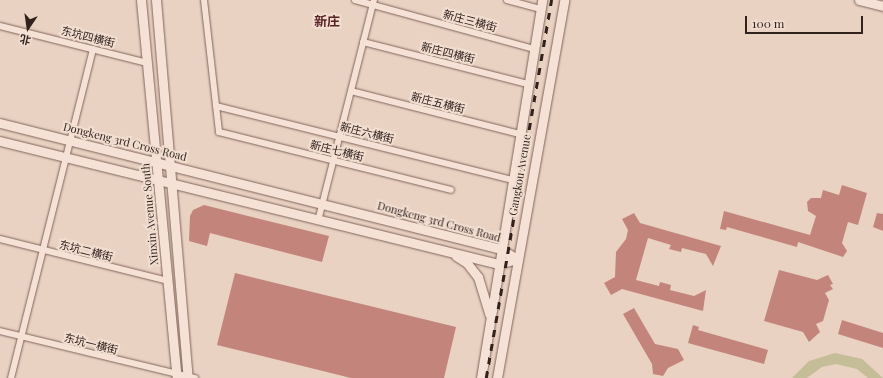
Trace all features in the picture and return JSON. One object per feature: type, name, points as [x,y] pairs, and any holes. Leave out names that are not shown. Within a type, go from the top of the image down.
[{"type":"street","name":"Xinxin Avenue South","points":[[142,0],[177,377]]},
{"type":"street","points":[[156,0],[169,166],[191,378]]},
{"type":"street","points":[[204,0],[216,106]]},
{"type":"street","name":"新庄三横街","points":[[355,0],[373,2],[534,48]]},
{"type":"street","points":[[507,0],[541,5]]},
{"type":"street","name":"Gangkou Avenue","points":[[497,378],[564,0]]},
{"type":"street","points":[[859,0],[883,6]]},
{"type":"street","points":[[318,220],[373,2]]},
{"type":"street","name":"Gangkou Avenue","points":[[481,378],[500,249],[541,5]]},
{"type":"street","name":"东坑四横街","points":[[0,26],[147,62]]},
{"type":"street","name":"新庄四横街","points":[[363,42],[528,84]]},
{"type":"street","points":[[11,378],[93,49]]},
{"type":"street","name":"新庄五横街","points":[[351,91],[520,134]]},
{"type":"street","name":"新庄七横街","points":[[216,106],[219,132],[451,190]]},
{"type":"street","name":"新庄六横街","points":[[216,106],[512,180]]},
{"type":"street","name":"Dongkeng 3rd Cross Road","points":[[0,123],[500,249],[517,260]]},
{"type":"street","points":[[0,141],[158,182],[498,264],[517,260]]},
{"type":"street","name":"东坑二横街","points":[[0,240],[168,281]]},
{"type":"street","points":[[450,252],[475,271],[483,289],[490,319]]},
{"type":"street","name":"东坑一横街","points":[[0,331],[177,377],[191,378]]},
{"type":"shaded area","points":[[835,353],[862,359],[883,378],[868,378],[857,369],[836,364],[822,367],[807,378],[792,378],[809,361]]},
{"type":"building","points":[[842,185],[867,193],[858,225],[848,222],[842,243],[847,251],[843,257],[798,242],[797,247],[727,227],[726,230],[720,229],[724,211],[810,235],[816,216],[808,211],[807,202],[811,198],[821,198],[823,190],[839,195]]},
{"type":"building","points":[[204,205],[329,236],[322,262],[210,233],[207,246],[189,241],[190,216],[193,210]]},
{"type":"building","points":[[634,213],[640,223],[721,246],[713,266],[706,254],[682,248],[681,252],[669,249],[671,245],[648,238],[636,280],[659,286],[660,282],[671,285],[670,290],[694,296],[706,290],[703,311],[622,289],[611,295],[604,283],[615,277],[616,252],[626,239],[628,230],[622,219]]},
{"type":"building","points":[[877,213],[883,214],[883,231],[873,227]]},
{"type":"building","points":[[779,270],[817,280],[828,275],[833,284],[830,285],[833,289],[825,293],[829,300],[823,321],[816,324],[820,332],[809,342],[803,332],[764,321]]},
{"type":"building","points":[[235,273],[456,327],[444,378],[351,378],[217,345]]},
{"type":"building","points":[[634,308],[655,344],[678,349],[684,360],[668,368],[663,376],[653,374],[652,364],[623,314]]},
{"type":"building","points":[[842,320],[883,333],[883,348],[838,334]]},
{"type":"building","points":[[693,325],[699,327],[698,330],[768,350],[764,364],[688,343]]},
{"type":"railway","points":[[486,378],[551,0]]},
{"type":"district","name":"新庄","points":[[327,21]]}]
